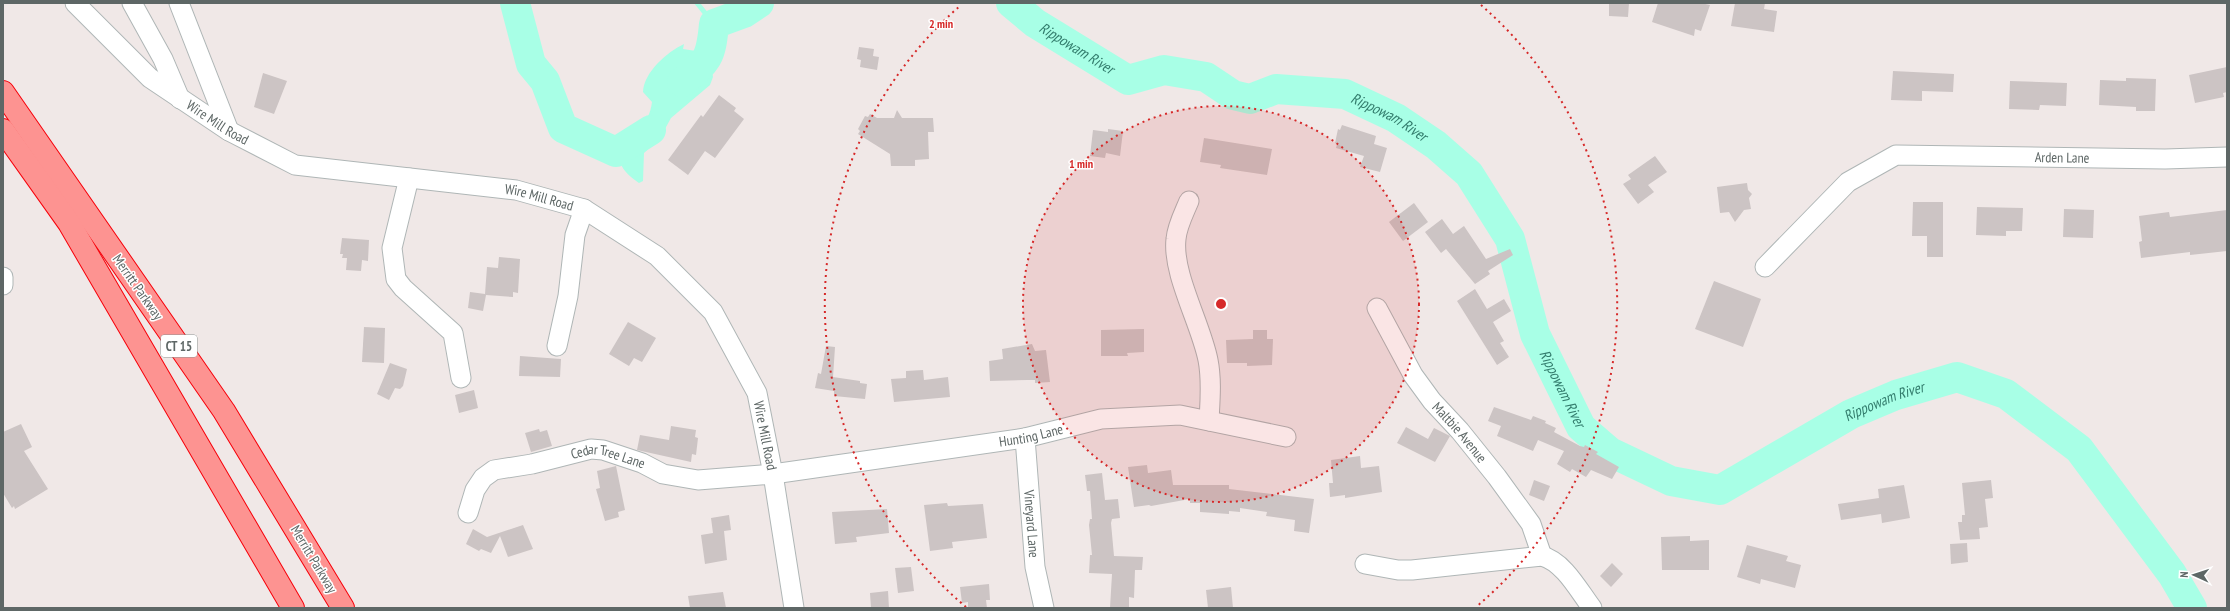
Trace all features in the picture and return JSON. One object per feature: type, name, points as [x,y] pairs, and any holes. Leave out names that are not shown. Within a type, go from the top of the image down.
[{"type":"highway","name":"Merritt Parkway","points":[[3,92],[224,411],[343,608]]},
{"type":"highway","name":"Merritt Parkway","points":[[3,130],[69,223],[290,605]]},
{"type":"street","name":"Wire Mill Road","points":[[75,3],[150,78],[229,131],[295,165],[516,190],[584,209],[657,256],[713,312],[757,393],[773,474],[794,608]]},
{"type":"street","points":[[132,3],[163,59],[181,100]]},
{"type":"street","points":[[179,3],[229,131]]},
{"type":"street","name":"Arden Lane","points":[[1765,267],[1848,182],[1896,155],[2165,160],[2227,157]]},
{"type":"street","points":[[409,178],[392,248],[396,278],[403,288],[453,333],[461,378]]},
{"type":"street","points":[[1189,201],[1176,238],[1176,253],[1180,274],[1198,322],[1208,361],[1211,389],[1209,421]]},
{"type":"street","points":[[557,346],[568,296],[575,235],[584,209]]},
{"type":"street","points":[[3,277],[3,285]]},
{"type":"street","name":"Maltbie Avenue","points":[[1377,308],[1413,375],[1432,401],[1460,431],[1497,476],[1530,524],[1542,556]]},
{"type":"street","name":"Hunting Lane","points":[[773,474],[1025,438],[1101,419],[1180,415],[1286,437]]},
{"type":"street","name":"Vineyard Lane","points":[[1025,438],[1035,567],[1044,608]]},
{"type":"street","name":"Cedar Tree Lane","points":[[468,513],[475,490],[483,478],[494,470],[532,464],[590,449],[603,450],[676,478],[698,480],[773,474]]},
{"type":"street","points":[[1365,564],[1398,570],[1412,570],[1542,556],[1551,558],[1566,573],[1592,608]]},
{"type":"shaded area","points":[[684,44],[683,49],[709,53],[713,77],[710,85],[671,118],[660,138],[644,153],[643,181],[639,183],[628,174],[621,164],[614,139],[634,130],[648,117],[652,102],[643,92],[647,77],[664,57]]},
{"type":"building","points":[[1609,3],[1629,3],[1628,17],[1609,16]]},
{"type":"building","points":[[1658,3],[1701,3],[1710,5],[1701,31],[1695,29],[1694,36],[1652,22]]},
{"type":"building","points":[[1735,3],[1765,3],[1764,9],[1777,11],[1774,32],[1731,26]]},
{"type":"building","points":[[859,47],[874,49],[873,56],[879,57],[877,70],[860,67],[861,60],[857,59]]},
{"type":"building","points":[[2227,67],[2227,92],[2223,93],[2224,97],[2195,103],[2189,75]]},
{"type":"building","points":[[1893,71],[1954,74],[1953,92],[1922,91],[1922,101],[1891,100]]},
{"type":"building","points":[[263,73],[287,81],[274,114],[254,107]]},
{"type":"building","points":[[2126,78],[2156,79],[2155,111],[2136,111],[2136,107],[2099,105],[2100,80],[2126,81]]},
{"type":"building","points":[[2010,81],[2067,83],[2066,106],[2040,105],[2039,110],[2009,109]]},
{"type":"building","points":[[719,95],[736,108],[734,111],[744,119],[715,158],[705,151],[688,175],[668,160],[701,115],[703,117]]},
{"type":"building","points":[[897,110],[902,118],[933,118],[934,132],[928,132],[929,159],[915,160],[915,166],[891,166],[890,154],[858,134],[860,131],[858,129],[865,116],[868,117],[870,114],[877,118],[894,118]]},
{"type":"building","points":[[1342,125],[1376,136],[1374,144],[1387,148],[1380,172],[1360,167],[1364,156],[1336,148],[1337,144],[1335,143],[1338,129],[1340,130]]},
{"type":"building","points":[[1108,129],[1123,131],[1120,156],[1106,153],[1105,158],[1090,156],[1093,130],[1108,132]]},
{"type":"building","points":[[1204,138],[1272,149],[1267,175],[1220,168],[1221,165],[1200,162]]},
{"type":"building","points":[[1655,156],[1667,172],[1648,185],[1654,192],[1638,204],[1623,184],[1631,179],[1628,175]]},
{"type":"building","points":[[1747,183],[1748,190],[1752,194],[1749,198],[1751,209],[1744,210],[1735,222],[1729,212],[1720,213],[1717,187]]},
{"type":"building","points":[[1913,202],[1943,202],[1943,257],[1927,257],[1927,236],[1912,236]]},
{"type":"building","points":[[1414,203],[1428,222],[1403,241],[1389,222]]},
{"type":"building","points":[[1977,207],[2023,208],[2022,231],[2006,231],[2006,236],[1976,235]]},
{"type":"building","points":[[2064,209],[2094,210],[2093,238],[2063,237]]},
{"type":"building","points":[[2227,210],[2227,251],[2190,255],[2190,252],[2141,258],[2139,242],[2142,241],[2139,216],[2169,212],[2170,217]]},
{"type":"building","points":[[1442,219],[1453,234],[1464,226],[1486,259],[1510,249],[1513,255],[1488,271],[1490,274],[1475,284],[1446,249],[1441,253],[1425,232]]},
{"type":"building","points":[[342,238],[369,240],[368,261],[362,260],[361,271],[346,270],[347,258],[342,258],[343,254],[340,254]]},
{"type":"building","points":[[499,257],[520,259],[518,293],[513,292],[513,297],[486,295],[483,311],[468,308],[470,292],[485,294],[487,267],[498,268]]},
{"type":"building","points":[[1714,281],[1761,299],[1743,347],[1695,329]]},
{"type":"building","points":[[1475,289],[1487,309],[1504,299],[1511,311],[1493,322],[1504,341],[1500,343],[1509,357],[1497,365],[1457,301]]},
{"type":"building","points":[[628,322],[656,338],[642,362],[634,358],[629,366],[609,354]]},
{"type":"building","points":[[364,327],[385,328],[384,363],[362,362]]},
{"type":"building","points":[[1144,329],[1144,352],[1127,353],[1128,356],[1101,356],[1101,330]]},
{"type":"building","points":[[1253,330],[1267,330],[1267,339],[1273,339],[1272,365],[1247,366],[1247,363],[1227,363],[1226,340],[1253,339]]},
{"type":"building","points":[[1032,344],[1035,351],[1046,350],[1050,382],[1035,383],[1035,380],[990,381],[989,361],[1003,359],[1002,349]]},
{"type":"building","points":[[826,346],[835,347],[833,377],[860,381],[860,383],[867,384],[865,399],[834,396],[834,391],[815,388],[818,373],[821,374]]},
{"type":"building","points":[[520,356],[561,359],[560,377],[519,376]]},
{"type":"building","points":[[390,363],[407,369],[403,386],[400,389],[395,388],[389,400],[377,394]]},
{"type":"building","points":[[923,370],[924,380],[948,377],[950,397],[894,402],[891,379],[906,378],[906,371]]},
{"type":"building","points":[[474,390],[478,408],[459,413],[455,395]]},
{"type":"building","points":[[1494,407],[1531,420],[1533,416],[1546,421],[1545,423],[1556,428],[1554,432],[1580,446],[1584,447],[1585,445],[1598,452],[1596,454],[1619,467],[1612,479],[1591,470],[1586,477],[1572,469],[1570,472],[1557,464],[1564,451],[1538,440],[1533,451],[1497,436],[1501,426],[1488,421]]},
{"type":"building","points":[[21,424],[32,447],[24,451],[48,489],[15,509],[14,506],[12,508],[3,493],[3,432]]},
{"type":"building","points":[[671,426],[696,430],[695,437],[698,438],[696,455],[692,454],[691,462],[637,450],[640,435],[669,440]]},
{"type":"building","points":[[1406,427],[1428,439],[1434,428],[1450,436],[1435,462],[1397,443]]},
{"type":"building","points":[[539,429],[540,432],[547,430],[552,446],[531,452],[525,433]]},
{"type":"building","points":[[1360,456],[1361,468],[1379,466],[1382,492],[1345,498],[1345,495],[1330,497],[1329,483],[1333,483],[1331,460]]},
{"type":"building","points":[[1147,465],[1148,473],[1171,470],[1173,485],[1229,485],[1229,489],[1314,499],[1309,533],[1294,531],[1295,520],[1266,516],[1267,512],[1240,508],[1240,512],[1229,511],[1229,514],[1200,512],[1200,503],[1190,503],[1190,499],[1151,506],[1134,507],[1128,467]]},
{"type":"building","points":[[616,466],[625,510],[618,512],[619,517],[605,521],[596,489],[600,488],[597,471]]},
{"type":"building","points":[[1102,473],[1105,500],[1118,499],[1120,518],[1112,519],[1111,523],[1114,556],[1143,557],[1142,570],[1135,570],[1134,598],[1129,597],[1129,608],[1110,608],[1112,574],[1089,573],[1090,555],[1092,555],[1089,525],[1090,519],[1092,519],[1090,491],[1087,491],[1085,475]]},
{"type":"building","points":[[1534,480],[1550,486],[1544,501],[1529,495]]},
{"type":"building","points":[[1991,480],[1993,498],[1985,499],[1988,527],[1979,528],[1980,539],[1960,540],[1958,522],[1962,522],[1962,515],[1965,515],[1962,483]]},
{"type":"building","points":[[1904,485],[1910,518],[1882,523],[1881,514],[1841,520],[1838,504],[1879,498],[1878,489]]},
{"type":"building","points":[[947,503],[948,506],[983,504],[987,538],[952,542],[953,548],[930,551],[924,505]]},
{"type":"building","points":[[887,509],[889,533],[856,537],[857,542],[835,544],[832,512]]},
{"type":"building","points":[[729,515],[731,530],[724,531],[727,560],[705,564],[701,535],[713,533],[711,518]]},
{"type":"building","points":[[523,525],[533,549],[508,557],[500,536],[491,553],[481,549],[479,551],[466,544],[473,529],[487,537]]},
{"type":"building","points":[[1690,536],[1690,541],[1709,540],[1709,570],[1662,570],[1661,537]]},
{"type":"building","points":[[1967,543],[1968,562],[1951,564],[1950,544]]},
{"type":"building","points":[[1747,545],[1788,556],[1786,561],[1801,565],[1795,588],[1761,579],[1760,584],[1737,577]]},
{"type":"building","points":[[1612,563],[1623,574],[1611,587],[1600,576]]},
{"type":"building","points":[[911,567],[914,591],[898,593],[895,568]]},
{"type":"building","points":[[989,584],[990,600],[986,600],[987,608],[968,608],[968,602],[962,603],[960,587]]},
{"type":"building","points":[[1231,587],[1233,608],[1208,608],[1206,590]]},
{"type":"building","points":[[888,591],[889,608],[871,608],[870,593]]},
{"type":"building","points":[[723,592],[726,608],[690,608],[688,596]]},
{"type":"waterway","name":"Rippowam River","points":[[515,3],[531,64],[545,81],[563,128],[616,152],[651,130]]},
{"type":"waterway","name":"Rippowam River","points":[[697,3],[714,24]]},
{"type":"waterway","name":"Rippowam River","points":[[682,82],[698,69],[707,58],[714,24],[744,13],[759,3]]},
{"type":"waterway","name":"Rippowam River","points":[[1011,3],[1035,23],[1128,80],[1164,70],[1206,77],[1233,95],[1250,99],[1276,89],[1345,94],[1396,118],[1436,145],[1469,174],[1510,239],[1535,334],[1581,427],[1610,452],[1671,481],[1720,490],[1851,414],[1896,395],[1957,377],[2006,394],[2079,449],[2172,574],[2192,608]]}]
